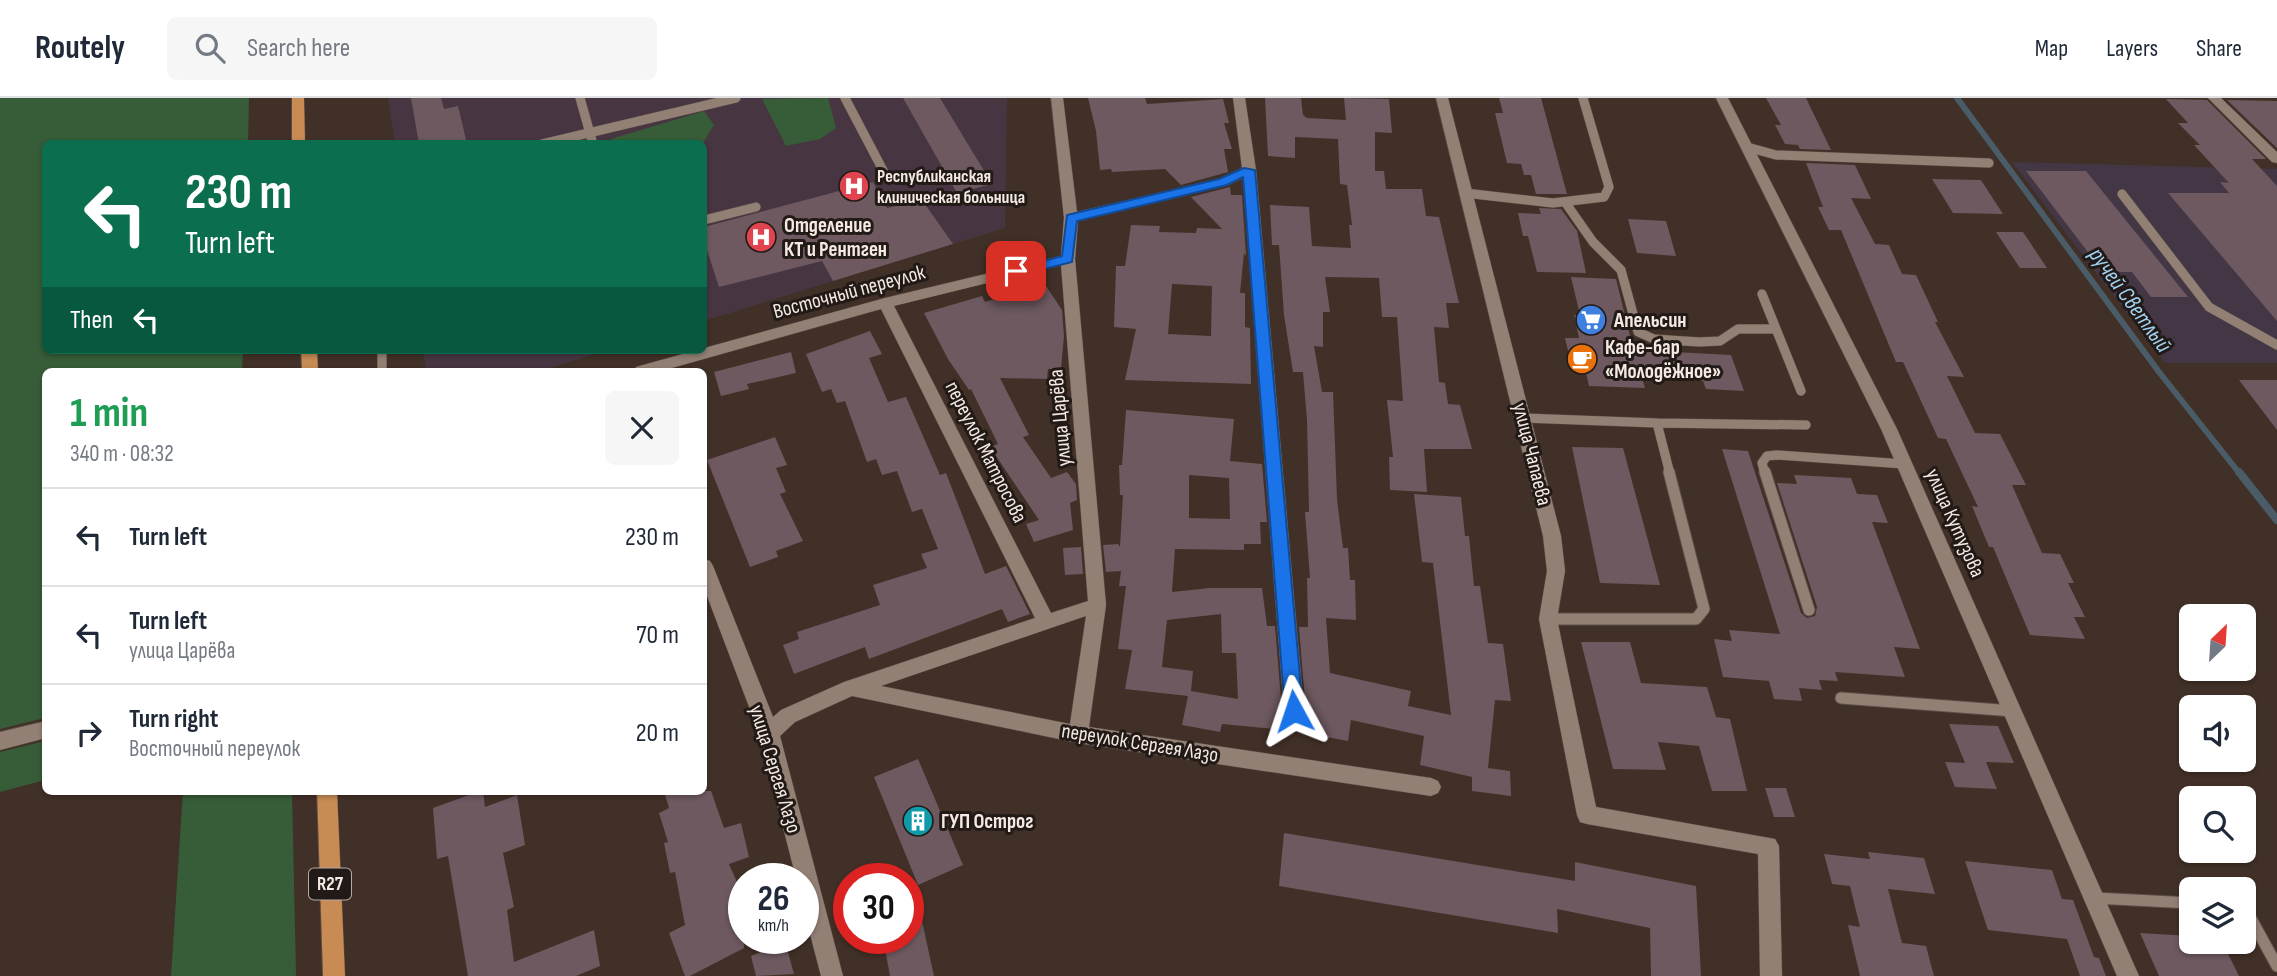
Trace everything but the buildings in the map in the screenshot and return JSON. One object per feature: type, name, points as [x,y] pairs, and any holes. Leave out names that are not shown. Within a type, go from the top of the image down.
[{"type":"main road","points":[[298,98],[299,140]]},
{"type":"main road","name":"R27","points":[[327,795],[334,976]]},
{"type":"street","name":"улица Царёва","points":[[1057,98],[1071,218],[1068,259],[1097,605],[1078,734]]},
{"type":"street","points":[[1239,98],[1249,170],[1294,711]]},
{"type":"street","name":"улица Чапаева","points":[[1442,98],[1552,536],[1556,571],[1548,619],[1587,815],[1768,846],[1771,976]]},
{"type":"street","name":"улица Кутузова","points":[[1722,98],[1904,464],[2128,976]]},
{"type":"street","points":[[2214,98],[2277,159]]},
{"type":"street","points":[[1071,218],[1223,182],[1249,170]]},
{"type":"street","name":"Восточный переулок","points":[[707,354],[885,303],[1068,259]]},
{"type":"street","name":"переулок Матросова","points":[[885,303],[1046,622]]},
{"type":"street","name":"Восточный переулок","points":[[657,368],[706,354]]},
{"type":"street","name":"улица Сергея Лазо","points":[[707,574],[769,733],[832,976]]},
{"type":"street","points":[[769,733],[788,716],[852,688],[1097,605]]},
{"type":"street","name":"переулок Сергея Лазо","points":[[852,688],[1078,734],[1431,787]]},
{"type":"street","points":[[0,741],[42,730]]},
{"type":"lane","points":[[580,98],[592,140]]},
{"type":"lane","points":[[558,140],[737,98]]},
{"type":"lane","points":[[845,98],[887,178]]},
{"type":"lane","points":[[1465,193],[1565,202],[1604,197],[1609,187],[1583,98]]},
{"type":"lane","points":[[1746,147],[1776,155],[1989,163]]},
{"type":"lane","points":[[2122,194],[2209,307],[2277,345]]},
{"type":"lane","points":[[1565,202],[1592,242],[1621,270],[1638,332],[1654,340],[1699,342],[1720,341],[1738,329],[1776,329]]},
{"type":"lane","points":[[707,219],[756,207]]},
{"type":"lane","points":[[1762,295],[1801,391]]},
{"type":"lane","points":[[1524,418],[1806,425]]},
{"type":"lane","points":[[1548,619],[1696,619],[1702,615],[1703,601],[1657,423]]},
{"type":"lane","points":[[1809,610],[1762,463],[1767,456],[1777,455],[1904,464]]},
{"type":"lane","points":[[1841,698],[2013,711]]},
{"type":"lane","points":[[2095,898],[2179,902]]},
{"type":"lane","points":[[2256,928],[2277,966]]},
{"type":"shaded area","name":"Республиканская клиническая больница","points":[[388,98],[1007,98],[1005,228],[707,320],[707,140],[395,140]]},
{"type":"shaded area","points":[[2012,162],[2277,169],[2277,363],[2165,363]]},
{"type":"shaded area","points":[[424,354],[595,354],[550,368],[426,368]]},
{"type":"green space","points":[[0,98],[249,98],[248,140],[42,140],[42,354],[243,354],[242,368],[42,368],[42,719],[0,729]]},
{"type":"green space","points":[[828,98],[836,128],[820,139],[786,146],[762,99]]},
{"type":"green space","points":[[704,111],[714,125],[705,140],[611,139]]},
{"type":"green space","points":[[42,742],[42,781],[0,792],[0,752]]},
{"type":"green space","points":[[183,795],[292,795],[296,976],[171,976]]},
{"type":"waterway","name":"ручей Светлый","points":[[1957,98],[2159,372],[2240,474]]},
{"type":"waterway","name":"ручей Светлый","points":[[2239,472],[2277,520]]},
{"type":"place","name":"Республиканская клиническая больница","points":[[854,186]]},
{"type":"place","name":"Отделение КТ и Рентген","points":[[761,237]]},
{"type":"place","name":"Апельсин","points":[[1591,320]]},
{"type":"place","name":"Кафе-бар «Молодёжное»","points":[[1582,359]]},
{"type":"place","name":"ГУП Острог","points":[[918,821]]},
{"type":"route","points":[[1016,271],[1068,259],[1071,218],[1223,182],[1249,170],[1294,711]]}]
